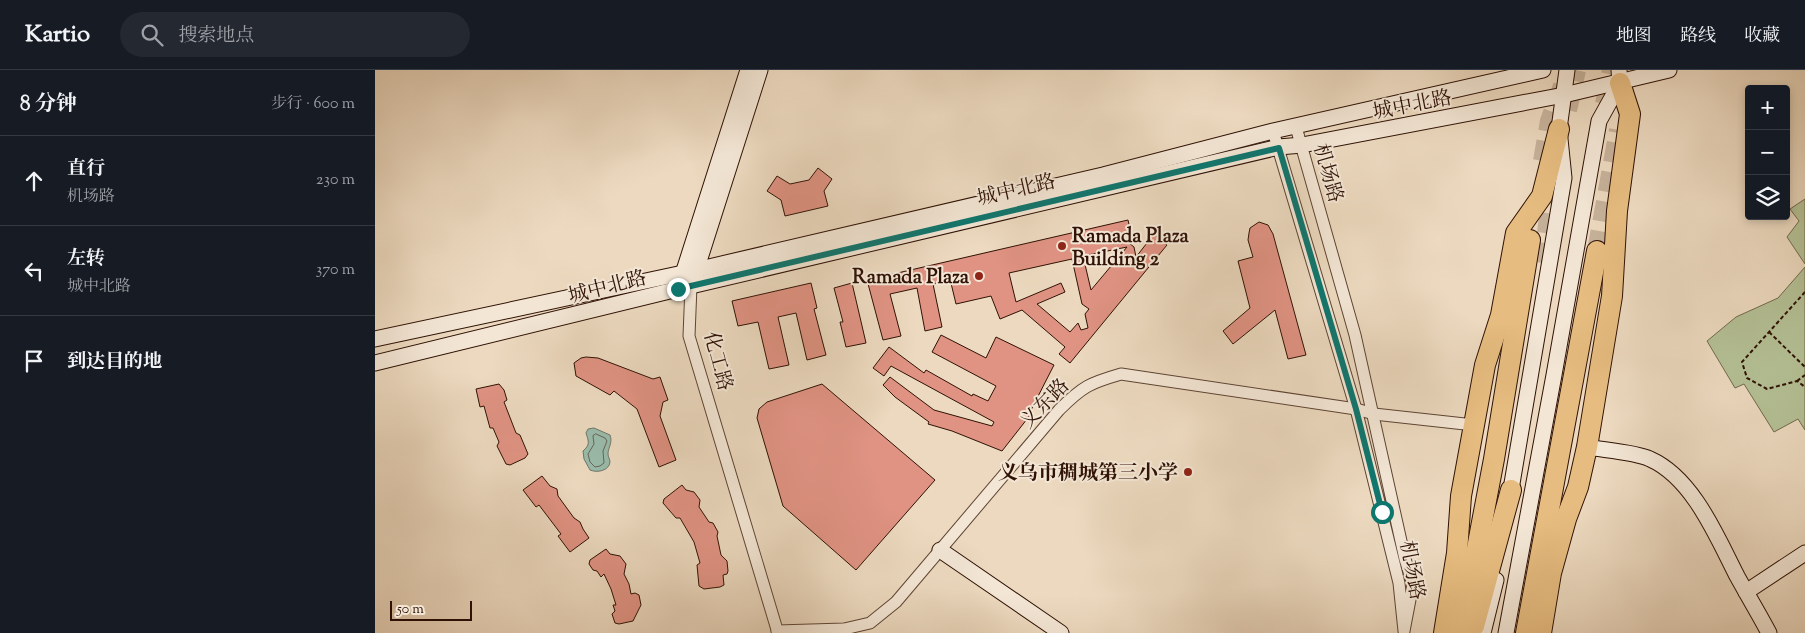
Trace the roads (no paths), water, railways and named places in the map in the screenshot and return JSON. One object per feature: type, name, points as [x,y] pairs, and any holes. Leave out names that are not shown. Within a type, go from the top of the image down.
[{"type":"highway","points":[[1545,535],[1568,480],[1617,211],[1630,114],[1619,76]]},
{"type":"highway","points":[[1476,554],[1477,471],[1501,340],[1501,315],[1516,233],[1542,196],[1559,129]]},
{"type":"highway","points":[[1541,633],[1551,574],[1566,519],[1578,487],[1587,447],[1612,296],[1617,211]]},
{"type":"highway","points":[[1461,633],[1495,459],[1530,240]]},
{"type":"highway","points":[[1526,633],[1597,251]]},
{"type":"highway","points":[[1444,633],[1457,553],[1461,496],[1473,425],[1485,365],[1492,338],[1501,315]]},
{"type":"highway","points":[[1472,633],[1511,490]]},
{"type":"main road","name":"化工路","points":[[687,280],[748,70]]},
{"type":"main road","name":"化工路","points":[[687,280],[760,70]]},
{"type":"main road","name":"城中北路","points":[[375,363],[687,280],[1273,131],[1543,70]]},
{"type":"main road","points":[[1483,633],[1497,578],[1564,178],[1559,129],[1567,70]]},
{"type":"main road","name":"城中北路","points":[[375,339],[687,280],[1279,148],[1564,95],[1619,76],[1669,70]]},
{"type":"main road","points":[[1506,633],[1599,121],[1619,76]]},
{"type":"main road","points":[[1587,447],[1649,458],[1667,468],[1683,484],[1709,523],[1769,633]]},
{"type":"main road","points":[[940,550],[1061,633]]},
{"type":"main road","points":[[1746,592],[1805,553]]},
{"type":"street","name":"机场路","points":[[1296,127],[1355,335],[1405,559],[1413,584],[1405,632]]},
{"type":"street","name":"机场路","points":[[1273,131],[1356,409],[1399,583],[1405,632]]},
{"type":"street","name":"化工路","points":[[687,280],[689,336],[778,632]]},
{"type":"street","name":"义东路","points":[[778,632],[844,629],[871,623],[896,602],[1059,410],[1076,393],[1092,383],[1121,374],[1356,409],[1373,414],[1473,425]]},
{"type":"water","points":[[594,428],[610,435],[611,438],[608,454],[609,465],[599,471],[590,470],[584,459],[583,451],[588,443],[586,433],[588,429]]},
{"type":"tunnel","points":[[1567,110],[1576,70]]},
{"type":"tunnel","points":[[1605,104],[1612,70]]},
{"type":"tunnel","points":[[1543,161],[1550,121],[1563,86]]},
{"type":"tunnel","points":[[1597,251],[1619,130]]},
{"type":"tunnel","points":[[1543,263],[1555,172]]},
{"type":"place","name":"Ramada Plaza Building 2","points":[[1062,246]]},
{"type":"place","name":"Ramada Plaza","points":[[979,276]]},
{"type":"place","name":"义乌市稠城第三小学","points":[[1188,472]]}]
